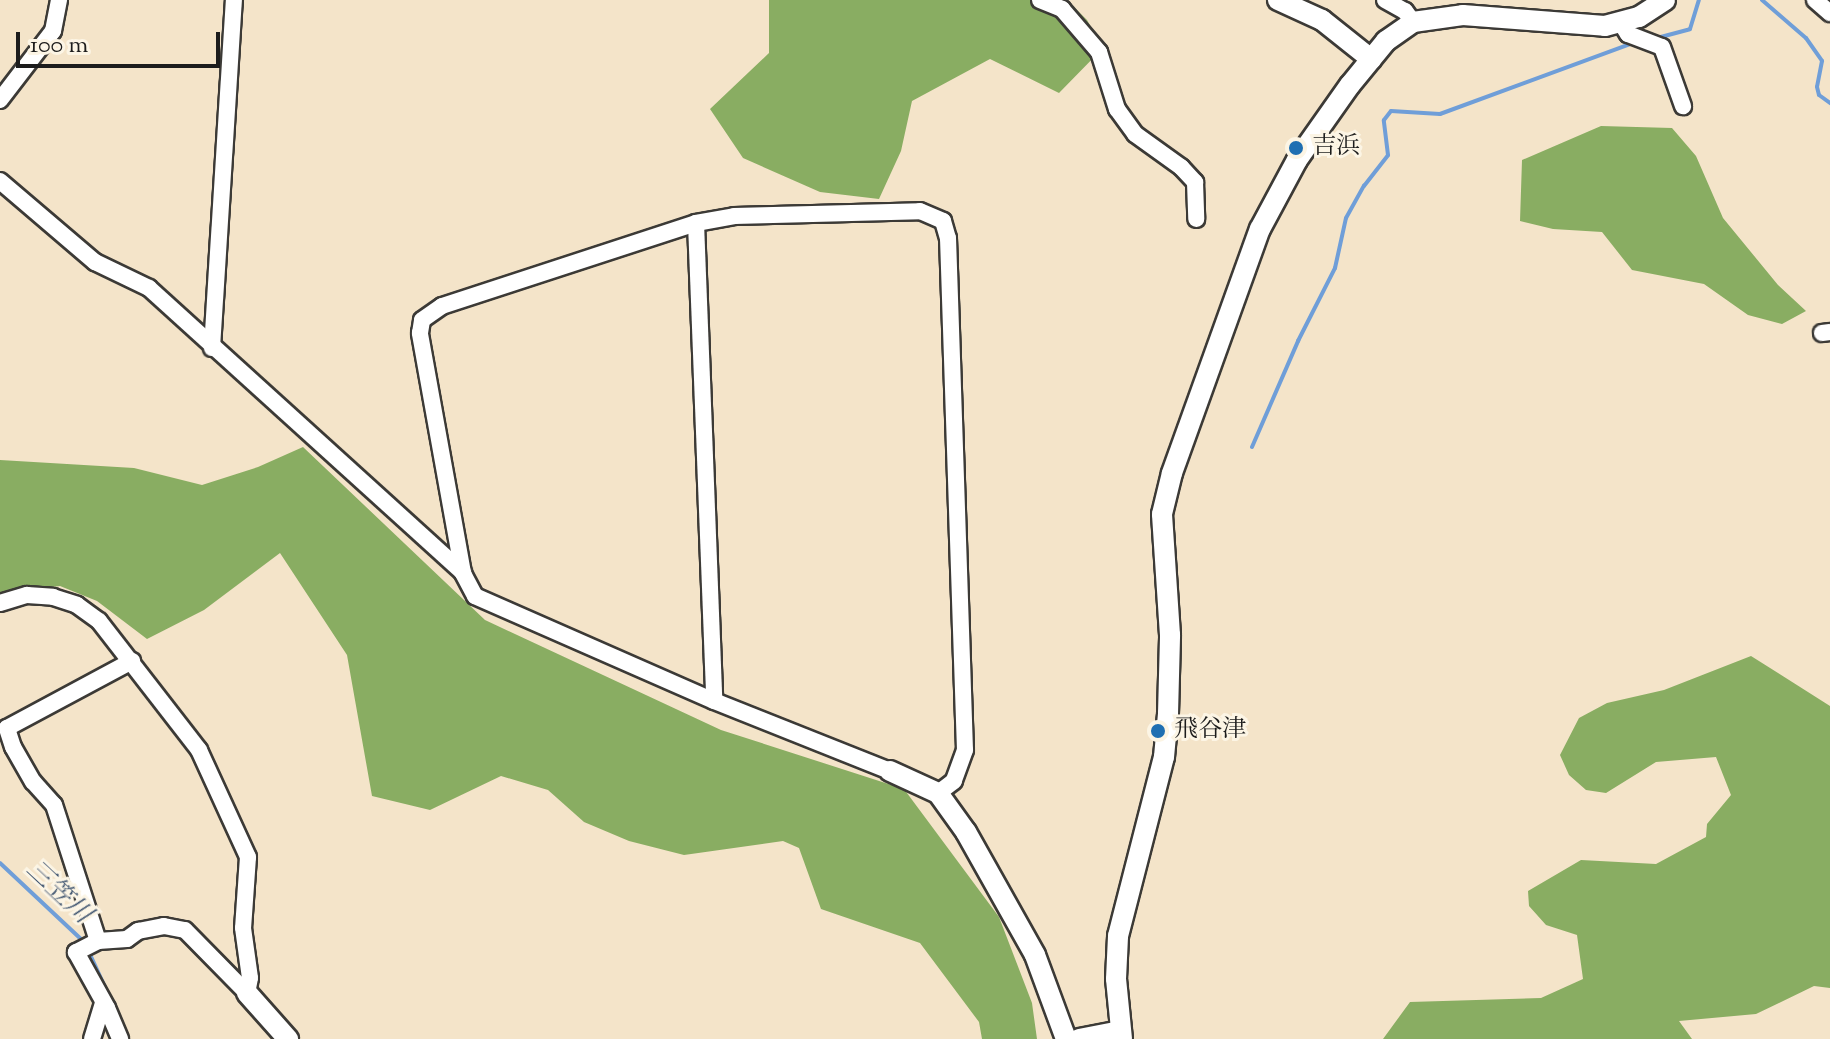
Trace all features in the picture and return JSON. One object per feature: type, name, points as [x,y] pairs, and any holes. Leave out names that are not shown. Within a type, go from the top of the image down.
[{"type":"street","points":[[0,100],[53,31],[59,0]]},
{"type":"street","points":[[212,348],[234,0]]},
{"type":"street","points":[[1040,0],[1062,9],[1099,52],[1117,109],[1135,134],[1181,167],[1195,182],[1196,219]]},
{"type":"street","points":[[1278,0],[1322,20],[1371,59]]},
{"type":"street","points":[[1385,0],[1405,11],[1413,22]]},
{"type":"street","points":[[1079,1039],[1121,1035],[1116,979],[1118,936],[1164,757],[1168,714],[1170,635],[1162,514],[1172,473],[1260,229],[1297,160],[1386,41],[1413,22],[1463,15],[1590,26],[1621,23],[1639,17],[1665,0]]},
{"type":"street","points":[[1815,0],[1830,13]]},
{"type":"street","points":[[1621,23],[1628,34],[1662,47],[1683,106]]},
{"type":"street","points":[[0,181],[95,262],[149,288],[463,573]]},
{"type":"street","points":[[938,793],[954,781],[965,750],[948,238],[943,221],[920,211],[734,216],[696,223],[442,306],[422,320],[420,333],[463,573],[475,596],[714,701],[938,793],[966,832],[1035,955],[1066,1039]]},
{"type":"street","points":[[696,223],[714,701]]},
{"type":"street","points":[[0,603],[27,595],[53,597],[77,605],[99,621],[199,750],[248,857],[243,928],[250,978],[247,993]]},
{"type":"street","points":[[98,941],[80,877],[54,805],[33,782],[13,747],[7,728],[132,661]]},
{"type":"street","points":[[120,1039],[76,952],[98,941],[127,939],[138,931],[164,926],[185,930],[288,1039]]},
{"type":"street","points":[[92,1039],[103,1004]]},
{"type":"green space","points":[[769,0],[1067,0],[1087,20],[1103,48],[1059,93],[990,59],[912,101],[901,151],[879,199],[820,192],[743,158],[710,109],[769,53]]},
{"type":"green space","points":[[1601,126],[1672,128],[1696,156],[1723,218],[1778,285],[1806,311],[1782,324],[1748,315],[1704,284],[1632,270],[1602,232],[1553,229],[1520,221],[1522,160]]},
{"type":"green space","points":[[303,447],[485,620],[721,730],[904,789],[999,917],[1032,1003],[1037,1039],[982,1039],[979,1022],[920,943],[821,909],[799,848],[783,841],[684,855],[629,841],[584,822],[548,790],[501,776],[430,810],[372,796],[347,655],[280,553],[204,610],[147,639],[97,601],[60,586],[0,593],[0,460],[134,468],[202,485],[258,467]]},
{"type":"green space","points":[[1751,656],[1830,706],[1830,988],[1814,986],[1756,1014],[1679,1021],[1692,1039],[1383,1039],[1410,1002],[1541,998],[1583,979],[1577,935],[1546,925],[1529,906],[1528,891],[1581,860],[1656,864],[1706,837],[1707,824],[1731,795],[1716,757],[1656,762],[1606,793],[1586,790],[1569,775],[1560,755],[1579,718],[1607,703],[1664,690]]},
{"type":"waterway","points":[[1657,38],[1690,29],[1699,0]]},
{"type":"waterway","points":[[1762,0],[1806,38],[1822,61],[1817,87],[1819,95],[1830,103]]},
{"type":"waterway","points":[[1252,447],[1298,341],[1335,268],[1346,218],[1364,186],[1388,155],[1384,120],[1391,111],[1440,114],[1633,43]]},
{"type":"waterway","name":"三笠川","points":[[0,863],[84,942]]},
{"type":"waterway","name":"三笠川","points":[[88,950],[109,996]]},
{"type":"place","name":"吉浜","points":[[1296,148]]},
{"type":"place","name":"飛谷津","points":[[1158,731]]}]
